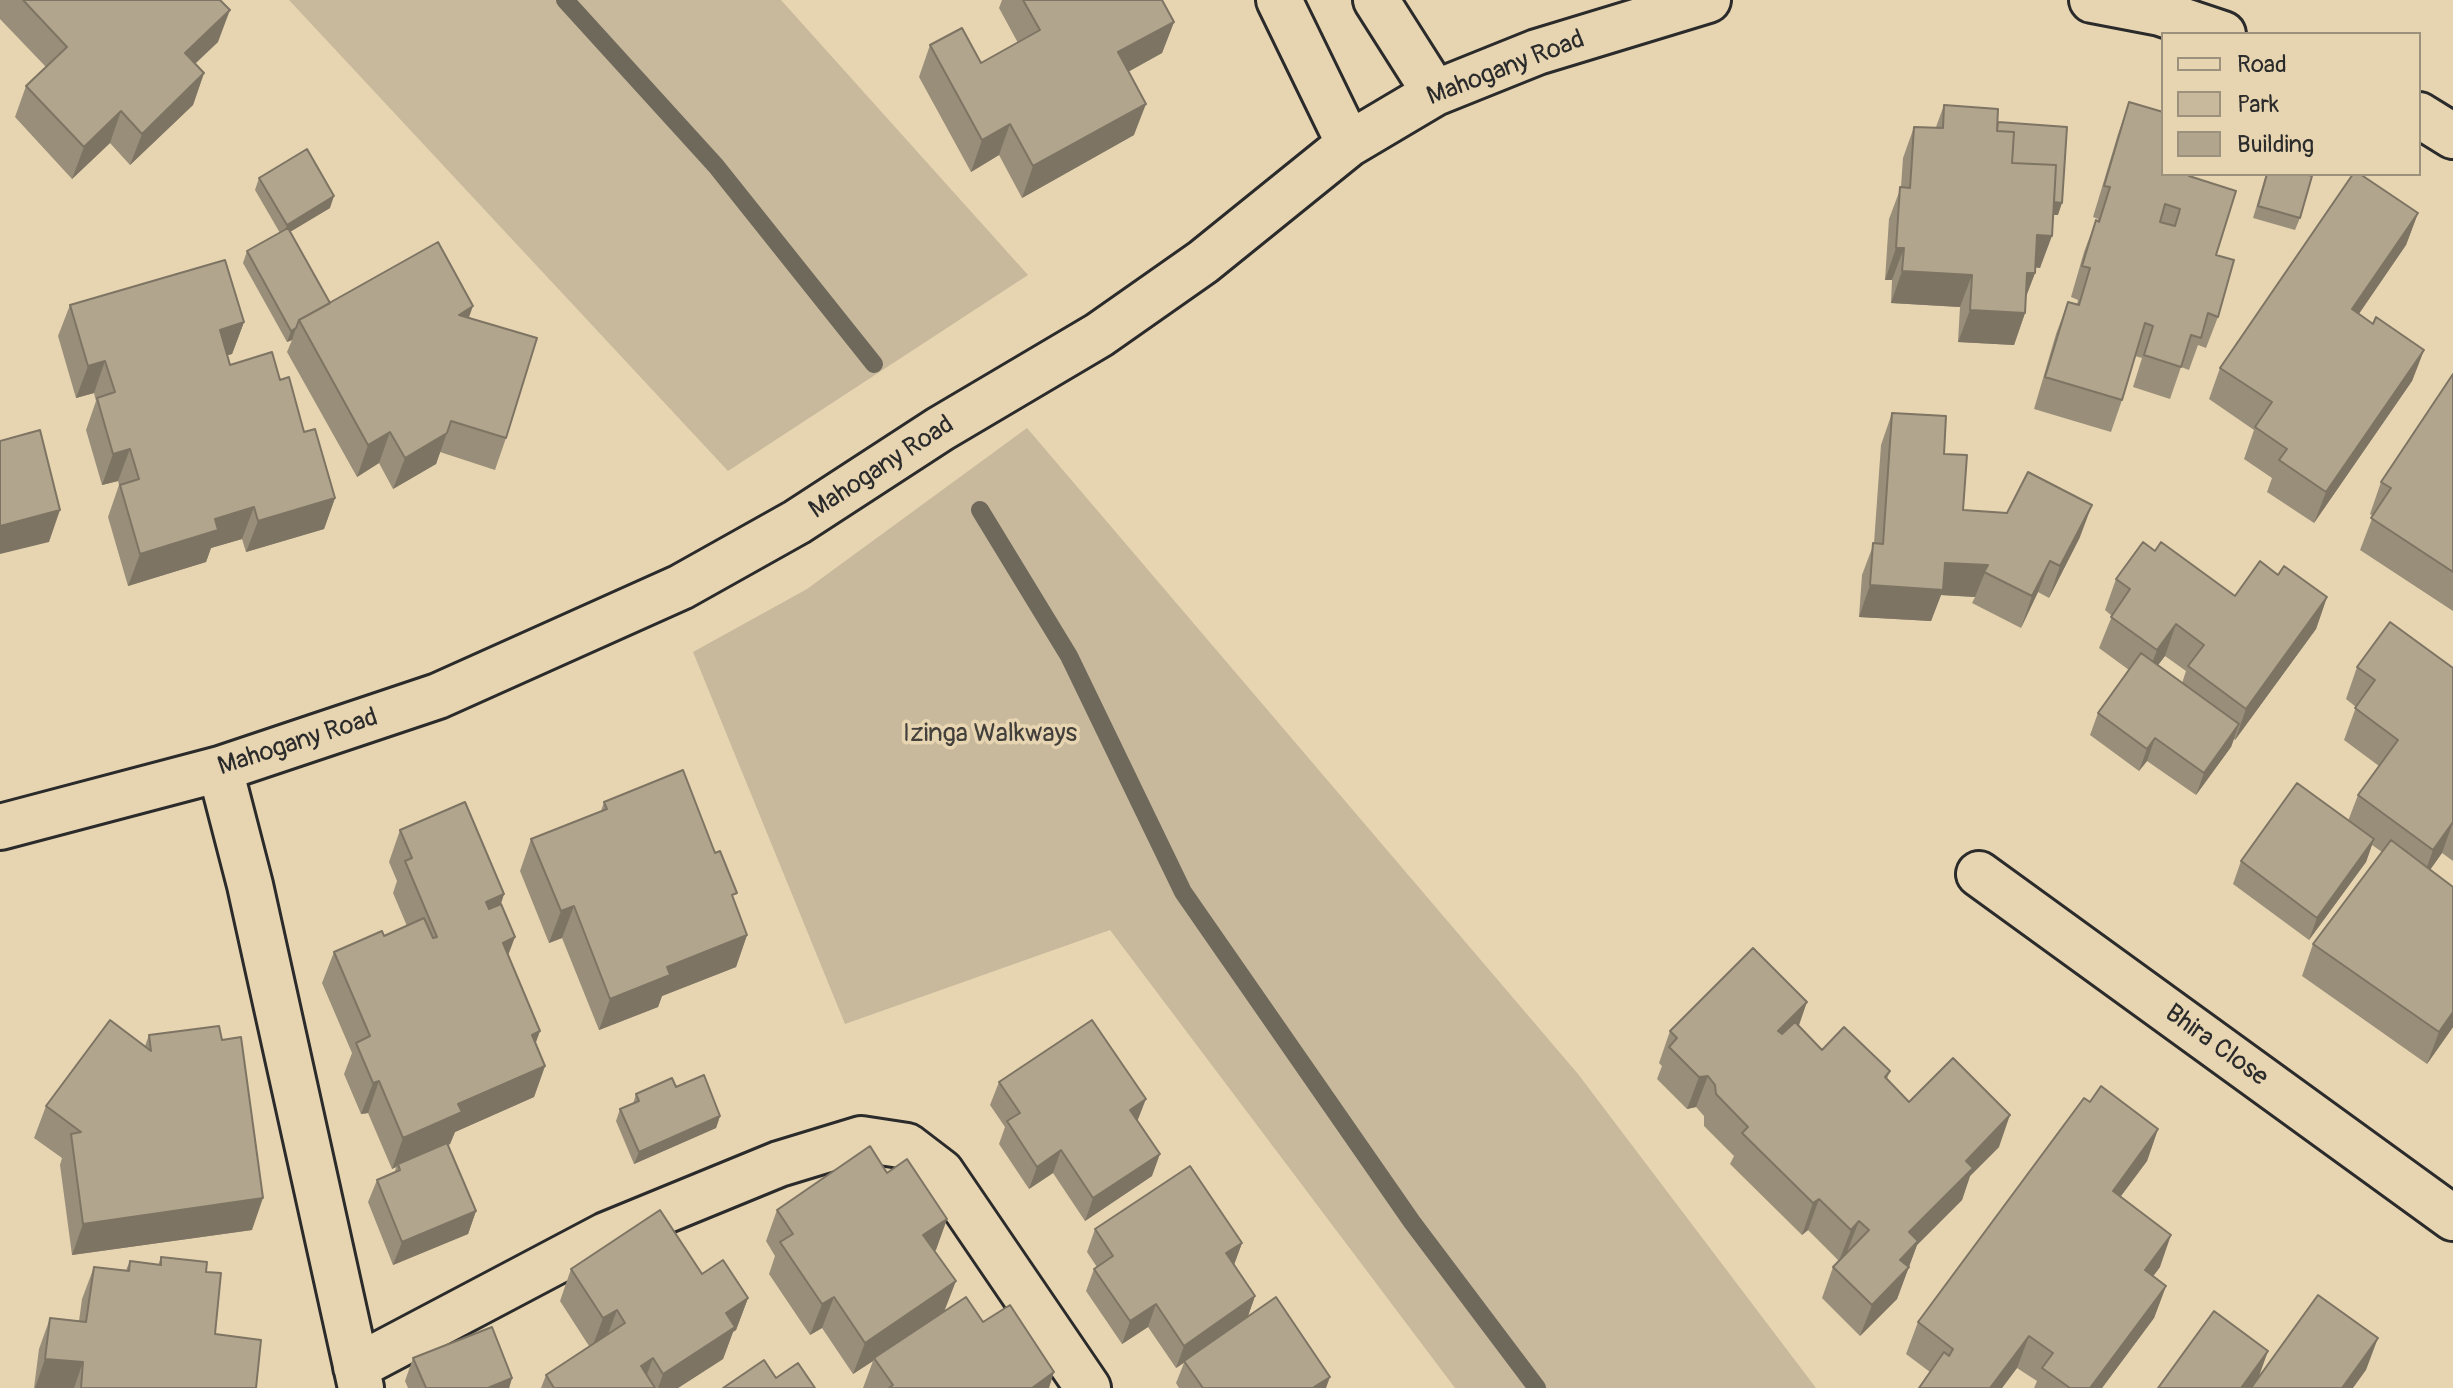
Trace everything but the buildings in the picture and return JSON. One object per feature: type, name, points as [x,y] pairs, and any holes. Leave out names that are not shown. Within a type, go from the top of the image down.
[{"type":"street","points":[[1279,0],[1349,144]]},
{"type":"street","points":[[1376,0],[1435,93]]},
{"type":"street","name":"Mahogany Road","points":[[0,827],[220,769],[438,696],[681,587],[797,522],[940,429],[1099,335],[1203,262],[1349,144],[1435,93],[1537,52],[1708,0]]},
{"type":"street","points":[[2092,0],[2160,13],[2217,32]]},
{"type":"street","points":[[2421,116],[2453,136]]},
{"type":"street","points":[[220,769],[250,885],[358,1377],[606,1235],[779,1164],[861,1139],[907,1146],[941,1172],[1088,1388]]},
{"type":"street","name":"Bhira Close","points":[[1979,874],[2453,1218]]},
{"type":"green space","points":[[289,0],[781,0],[1028,275],[728,471]]},
{"type":"green space","name":"Izinga Walkways","points":[[1027,428],[1578,1074],[1816,1388],[1455,1388],[1110,930],[845,1024],[693,652],[807,589]]},
{"type":"waterway","points":[[565,0],[716,166],[874,364]]},
{"type":"waterway","points":[[980,510],[1069,656],[1183,892],[1412,1222],[1537,1388]]}]
